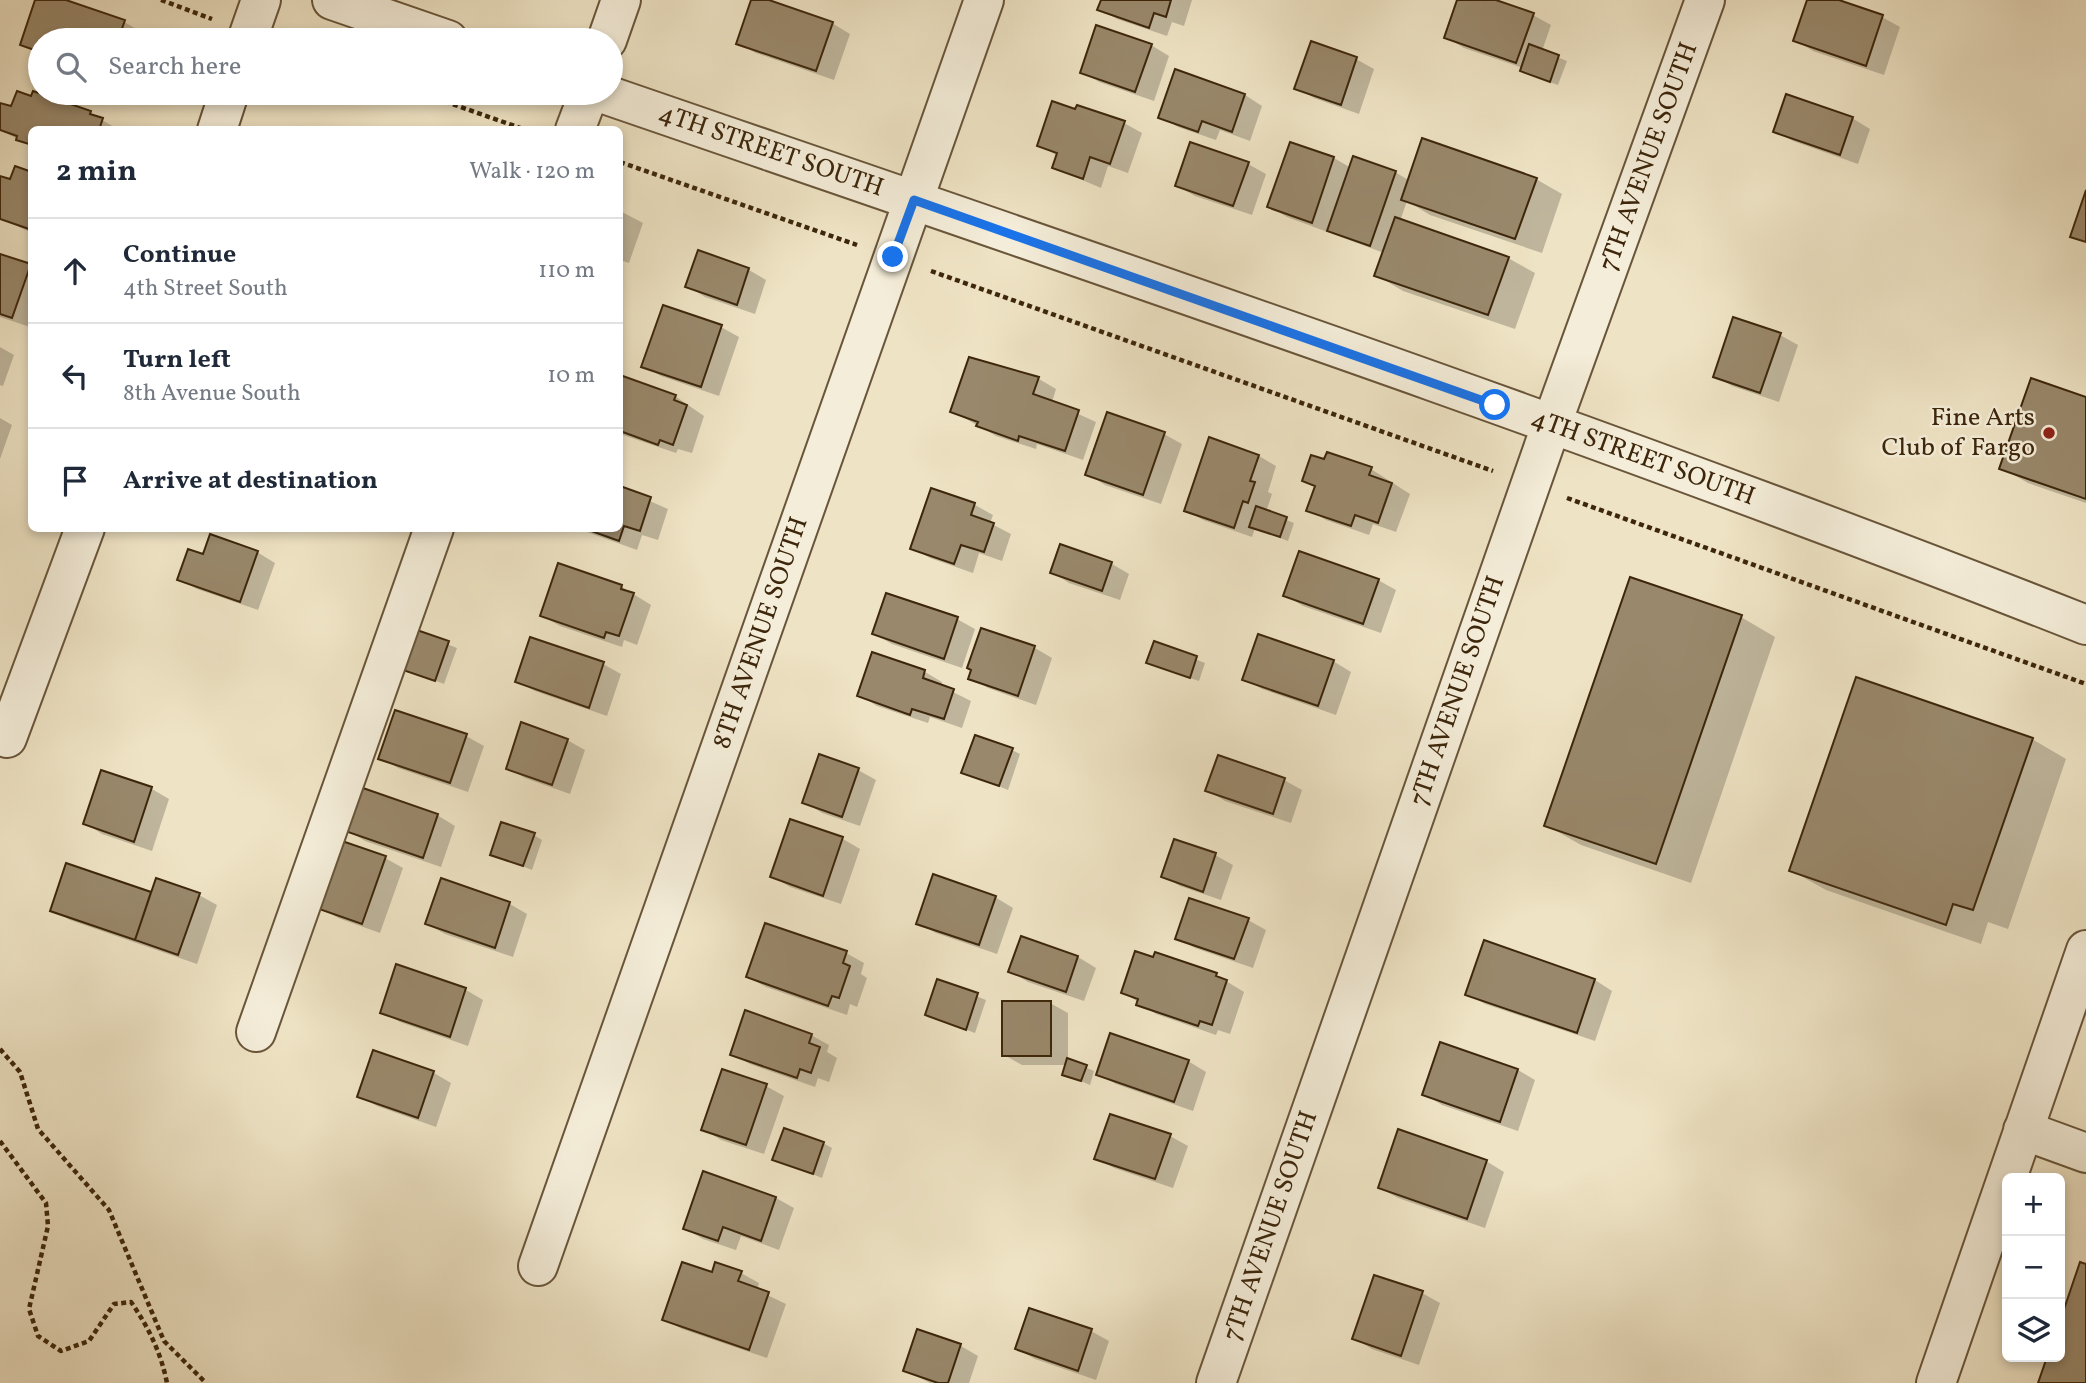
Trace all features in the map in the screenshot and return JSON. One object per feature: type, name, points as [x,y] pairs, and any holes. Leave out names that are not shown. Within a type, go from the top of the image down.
[{"type":"street","points":[[233,28],[261,0]]},
{"type":"street","points":[[331,0],[413,28]]},
{"type":"street","points":[[611,28],[621,0]]},
{"type":"street","name":"8TH AVENUE SOUTH","points":[[538,1265],[984,0]]},
{"type":"street","name":"7TH AVENUE SOUTH","points":[[1216,1383],[1551,425],[1705,0]]},
{"type":"street","name":"4TH STREET SOUTH","points":[[623,101],[914,200],[1842,529],[2086,625]]},
{"type":"street","points":[[218,126],[225,105]]},
{"type":"street","points":[[577,126],[584,105]]},
{"type":"street","points":[[7,738],[84,532]]},
{"type":"street","points":[[256,1032],[433,532]]},
{"type":"street","points":[[1936,1383],[2086,950]]},
{"type":"street","points":[[2023,1130],[2086,1153]]},
{"type":"path","points":[[160,0],[226,28]]},
{"type":"path","points":[[455,105],[515,126]]},
{"type":"path","points":[[623,163],[866,248]]},
{"type":"path","points":[[922,267],[1502,475]]},
{"type":"path","points":[[1560,496],[2086,684]]},
{"type":"path","points":[[0,1049],[20,1072],[38,1129],[109,1210],[164,1341],[206,1383]]},
{"type":"path","points":[[0,1141],[46,1203],[48,1226],[29,1309],[38,1336],[61,1351],[89,1341],[114,1304],[131,1303],[157,1348],[167,1383]]},
{"type":"building","points":[[35,0],[66,0],[125,20],[122,28],[28,28],[28,48],[20,45]]},
{"type":"building","points":[[751,0],[769,0],[833,22],[816,71],[736,44]]},
{"type":"building","points":[[1101,0],[1171,0],[1166,17],[1154,13],[1149,28],[1097,10]]},
{"type":"building","points":[[1457,0],[1496,0],[1534,13],[1516,63],[1444,38]]},
{"type":"building","points":[[1807,0],[1839,0],[1883,15],[1866,66],[1793,41]]},
{"type":"building","points":[[1096,25],[1152,44],[1135,92],[1080,73]]},
{"type":"building","points":[[1311,41],[1357,57],[1341,105],[1294,89]]},
{"type":"building","points":[[1529,44],[1559,55],[1550,82],[1520,71]]},
{"type":"building","points":[[1175,69],[1245,94],[1232,132],[1202,121],[1198,132],[1158,118]]},
{"type":"building","points":[[17,91],[28,95],[28,105],[74,105],[103,118],[100,126],[28,126],[28,144],[16,140],[17,136],[0,130],[0,103],[11,106]]},
{"type":"building","points":[[1786,94],[1853,117],[1840,155],[1773,132]]},
{"type":"building","points":[[1052,101],[1075,109],[1077,105],[1125,121],[1110,164],[1090,157],[1083,179],[1052,168],[1057,153],[1037,146]]},
{"type":"building","points":[[1422,138],[1537,178],[1515,239],[1401,200]]},
{"type":"building","points":[[1190,142],[1249,162],[1233,206],[1175,186]]},
{"type":"building","points":[[1290,142],[1334,157],[1312,223],[1267,207]]},
{"type":"building","points":[[1353,156],[1396,171],[1370,246],[1327,231]]},
{"type":"building","points":[[15,166],[28,171],[28,229],[0,219],[0,176],[10,179]]},
{"type":"building","points":[[2086,190],[2086,242],[2070,237]]},
{"type":"building","points":[[1395,217],[1509,257],[1488,315],[1374,276]]},
{"type":"building","points":[[698,250],[749,268],[737,305],[685,287]]},
{"type":"building","points":[[0,254],[28,263],[28,273],[12,318],[0,314]]},
{"type":"building","points":[[663,305],[722,325],[701,387],[641,367]]},
{"type":"building","points":[[1733,317],[1781,333],[1760,393],[1713,377]]},
{"type":"building","points":[[969,357],[1039,377],[1033,394],[1079,410],[1065,451],[1019,436],[1018,441],[976,426],[978,422],[950,412]]},
{"type":"building","points":[[623,376],[676,395],[674,400],[687,405],[673,445],[660,440],[658,445],[623,432]]},
{"type":"building","name":"Fine Arts Club of Fargo","points":[[2031,378],[2086,397],[2086,499],[1999,469]]},
{"type":"building","points":[[1107,412],[1165,432],[1143,495],[1085,475]]},
{"type":"building","points":[[1209,437],[1259,455],[1250,481],[1255,482],[1248,503],[1243,501],[1234,528],[1184,511]]},
{"type":"building","points":[[1327,452],[1372,467],[1369,475],[1392,483],[1378,523],[1355,515],[1351,526],[1306,511],[1315,486],[1302,481],[1311,455],[1324,459]]},
{"type":"building","points":[[623,487],[651,497],[640,531],[624,526],[623,529]]},
{"type":"building","points":[[931,488],[975,503],[971,515],[994,523],[984,552],[961,545],[954,564],[910,549]]},
{"type":"building","points":[[1256,506],[1287,517],[1280,537],[1249,527]]},
{"type":"building","points":[[594,532],[622,532],[619,541]]},
{"type":"building","points":[[210,534],[258,551],[240,602],[177,580],[188,549],[203,554]]},
{"type":"building","points":[[1060,544],[1112,562],[1102,591],[1050,573]]},
{"type":"building","points":[[1299,551],[1379,579],[1363,624],[1283,596]]},
{"type":"building","points":[[558,563],[622,585],[621,589],[634,593],[619,636],[606,632],[604,638],[540,616]]},
{"type":"building","points":[[1630,577],[1742,615],[1656,864],[1544,826]]},
{"type":"building","points":[[886,593],[958,617],[944,659],[872,634]]},
{"type":"building","points":[[411,628],[449,641],[435,681],[397,668]]},
{"type":"building","points":[[981,628],[1035,646],[1018,696],[968,679],[971,670],[967,668]]},
{"type":"building","points":[[1258,634],[1334,660],[1318,706],[1242,680]]},
{"type":"building","points":[[530,637],[604,662],[589,708],[515,682]]},
{"type":"building","points":[[1154,641],[1197,656],[1190,678],[1146,663]]},
{"type":"building","points":[[872,652],[925,670],[923,678],[954,689],[944,719],[912,709],[910,715],[857,696]]},
{"type":"building","points":[[1856,677],[2033,738],[1973,910],[1953,904],[1946,925],[1789,871]]},
{"type":"building","points":[[395,710],[467,734],[450,783],[378,759]]},
{"type":"building","points":[[521,722],[568,739],[552,785],[506,769]]},
{"type":"building","points":[[975,735],[1013,748],[999,786],[961,773]]},
{"type":"building","points":[[819,754],[859,768],[842,817],[802,803]]},
{"type":"building","points":[[1218,755],[1285,778],[1273,814],[1205,791]]},
{"type":"building","points":[[101,770],[152,787],[134,842],[83,824]]},
{"type":"building","points":[[360,787],[438,814],[423,858],[345,831]]},
{"type":"building","points":[[790,819],[843,837],[823,896],[770,877]]},
{"type":"building","points":[[501,822],[535,833],[523,866],[490,855]]},
{"type":"building","points":[[1174,839],[1216,853],[1203,892],[1161,877]]},
{"type":"building","points":[[342,841],[386,856],[362,924],[319,909]]},
{"type":"building","points":[[66,863],[151,892],[135,940],[50,911]]},
{"type":"building","points":[[933,874],[996,896],[979,945],[916,924]]},
{"type":"building","points":[[156,878],[200,893],[178,955],[135,940]]},
{"type":"building","points":[[441,878],[510,902],[495,948],[425,924]]},
{"type":"building","points":[[1189,898],[1249,918],[1234,959],[1175,939]]},
{"type":"building","points":[[765,923],[847,951],[843,963],[850,966],[839,998],[832,996],[828,1006],[746,977]]},
{"type":"building","points":[[1021,936],[1078,956],[1066,992],[1008,972]]},
{"type":"building","points":[[1484,940],[1595,979],[1577,1033],[1465,995]]},
{"type":"building","points":[[1135,951],[1153,957],[1155,952],[1217,973],[1216,976],[1227,980],[1212,1025],[1200,1021],[1198,1026],[1136,1005],[1138,999],[1121,993]]},
{"type":"building","points":[[396,964],[466,988],[450,1037],[380,1013]]},
{"type":"building","points":[[937,979],[978,993],[966,1030],[925,1015]]},
{"type":"building","points":[[1002,1001],[1051,1001],[1051,1056],[1002,1056]]},
{"type":"building","points":[[745,1010],[812,1034],[809,1043],[820,1047],[811,1073],[800,1069],[797,1078],[730,1055]]},
{"type":"building","points":[[1110,1033],[1189,1060],[1174,1102],[1096,1075]]},
{"type":"building","points":[[1440,1042],[1518,1069],[1500,1122],[1422,1095]]},
{"type":"building","points":[[373,1050],[434,1071],[418,1118],[357,1097]]},
{"type":"building","points":[[1067,1058],[1087,1065],[1081,1081],[1062,1075]]},
{"type":"building","points":[[722,1069],[767,1084],[746,1145],[701,1130]]},
{"type":"building","points":[[1110,1114],[1171,1134],[1155,1179],[1094,1159]]},
{"type":"building","points":[[784,1128],[824,1142],[813,1174],[772,1160]]},
{"type":"building","points":[[1398,1129],[1487,1160],[1467,1219],[1378,1188]]},
{"type":"building","points":[[703,1171],[776,1197],[761,1241],[723,1227],[718,1241],[683,1229]]},
{"type":"building","points":[[682,1262],[712,1272],[715,1262],[742,1271],[738,1281],[769,1292],[749,1350],[662,1320]]},
{"type":"building","points":[[2080,1262],[2086,1264],[2086,1383],[2038,1383],[2045,1362],[2065,1362],[2065,1306]]},
{"type":"building","points":[[1374,1275],[1423,1291],[1401,1356],[1352,1339]]},
{"type":"building","points":[[1029,1308],[1092,1329],[1078,1371],[1015,1349]]},
{"type":"building","points":[[917,1329],[961,1344],[948,1383],[938,1383],[903,1371]]},
{"type":"place","name":"Fine Arts Club of Fargo","points":[[2049,433]]},
{"type":"route","points":[[893,257],[914,200],[1495,405]]}]
